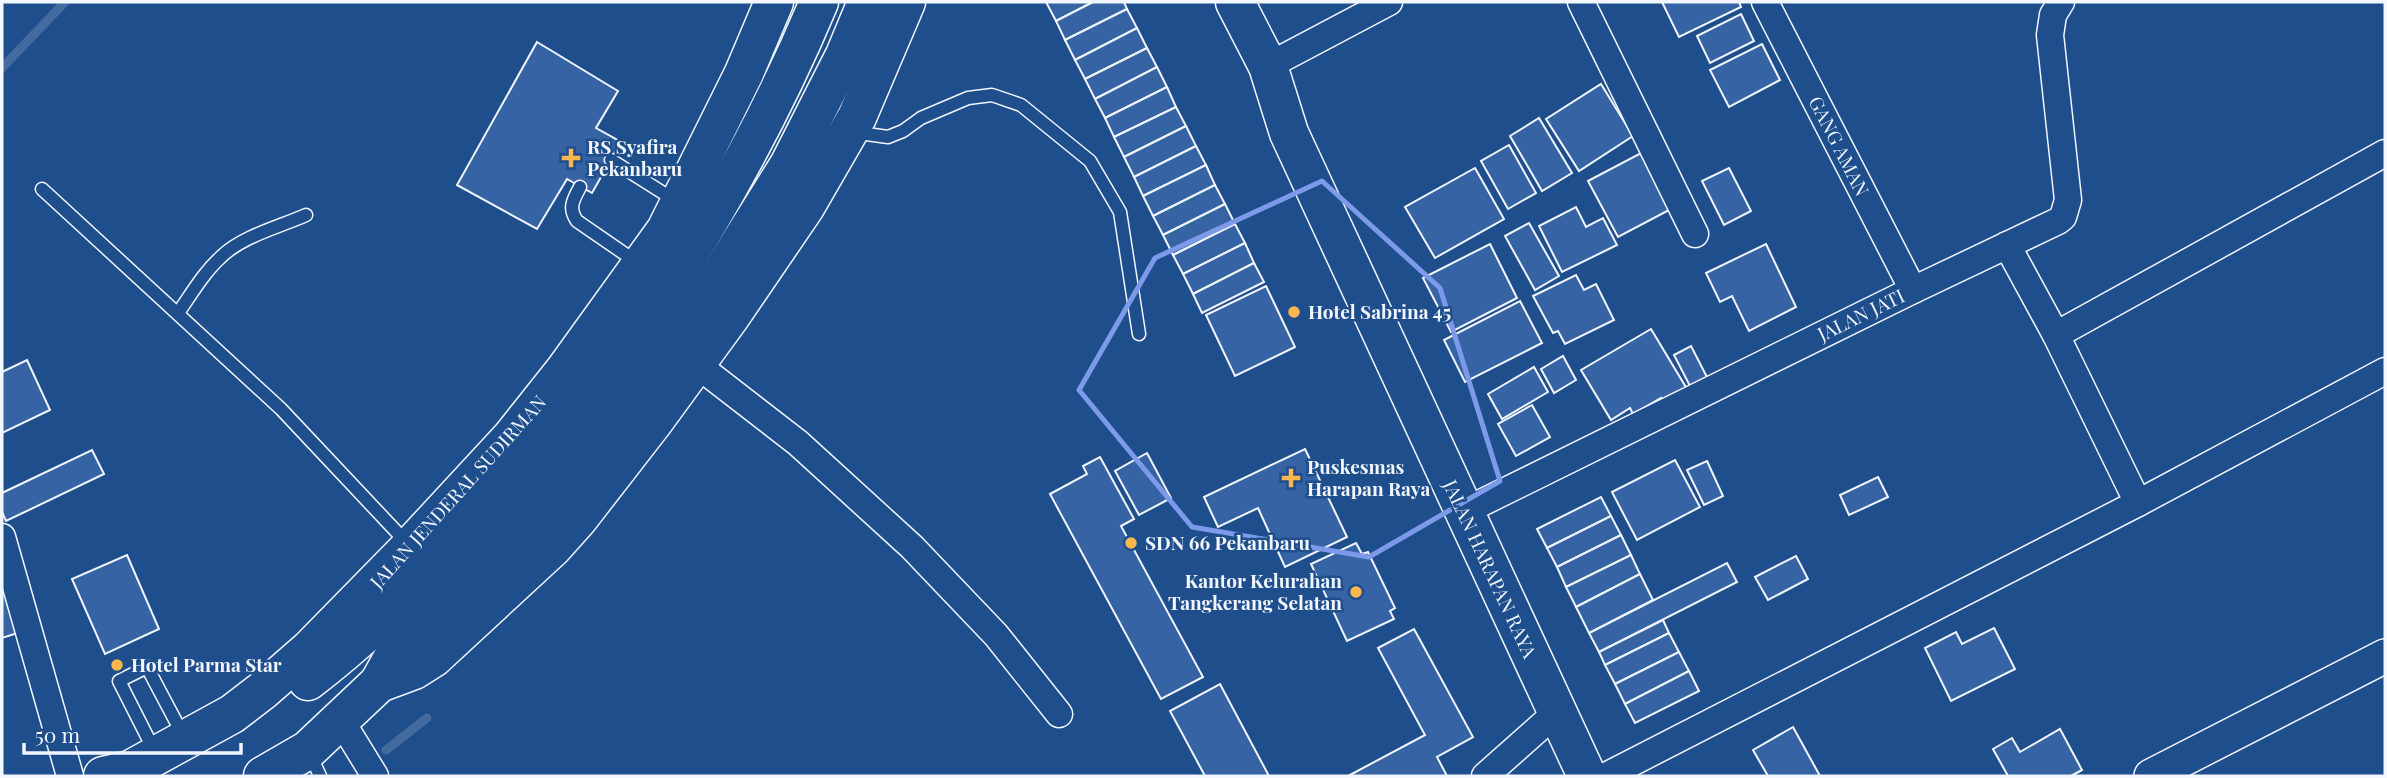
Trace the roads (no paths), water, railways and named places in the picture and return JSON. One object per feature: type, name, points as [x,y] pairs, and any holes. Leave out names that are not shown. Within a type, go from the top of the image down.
[{"type":"main road","name":"JALAN JENDERAL SUDIRMAN","points":[[103,776],[130,771],[232,714],[261,691],[309,650],[511,438],[541,403],[666,230],[744,73],[774,2]]},
{"type":"main road","points":[[263,776],[314,763],[340,719],[379,683],[395,654],[401,624],[596,390],[687,257],[730,183],[819,2]]},
{"type":"main road","points":[[261,691],[292,687],[306,682],[401,624],[500,550],[559,491],[625,409],[722,272],[789,165],[845,55],[867,2]]},
{"type":"main road","points":[[379,683],[425,664],[552,548],[598,495],[696,364],[805,207],[848,132],[878,70],[906,2]]},
{"type":"main road","name":"JALAN HARAPAN RAYA","points":[[1210,2],[1248,78],[1289,133]]},
{"type":"main road","name":"JALAN HARAPAN RAYA","points":[[1235,2],[1268,66],[1289,133],[1587,776]]},
{"type":"street","points":[[1268,66],[1389,2]]},
{"type":"street","points":[[1581,2],[1695,234]]},
{"type":"street","name":"GANG AMAN","points":[[1765,2],[1913,290]]},
{"type":"street","name":"JALAN JATI","points":[[1463,512],[2058,221],[2066,210],[2068,200],[2050,35],[2053,15],[2061,2]]},
{"type":"street","points":[[2056,335],[2385,153]]},
{"type":"street","points":[[2007,246],[2056,335],[2138,503]]},
{"type":"street","points":[[696,364],[798,443],[912,547],[996,635],[1059,714]]},
{"type":"street","points":[[1606,776],[2138,503],[2385,371]]},
{"type":"street","points":[[2,537],[70,776]]},
{"type":"street","points":[[2151,776],[2385,656]]},
{"type":"street","points":[[1485,776],[1557,712]]},
{"type":"street","points":[[340,719],[375,776]]},
{"type":"lane","points":[[848,132],[888,137],[903,131],[921,118],[968,98],[992,95],[1021,105],[1090,161],[1120,212],[1139,334]]},
{"type":"lane","points":[[611,160],[679,203]]},
{"type":"lane","points":[[580,187],[571,202],[572,213],[577,221],[641,265]]},
{"type":"lane","points":[[42,189],[281,409],[410,547]]},
{"type":"lane","points":[[178,313],[223,254],[306,215]]},
{"type":"lane","points":[[147,667],[171,747],[119,681],[147,667]]},
{"type":"waterway","points":[[2,68],[65,2]]},
{"type":"waterway","points":[[386,750],[427,718]]},
{"type":"place","name":"RS Syafira Pekanbaru","points":[[571,158]]},
{"type":"place","name":"Hotel Sabrina 45","points":[[1294,312]]},
{"type":"place","name":"Puskesmas Harapan Raya","points":[[1291,478]]},
{"type":"place","name":"SDN 66 Pekanbaru","points":[[1131,543]]},
{"type":"place","name":"Kantor Kelurahan Tangkerang Selatan","points":[[1356,592]]},
{"type":"place","name":"Hotel Parma Star","points":[[117,665]]}]
